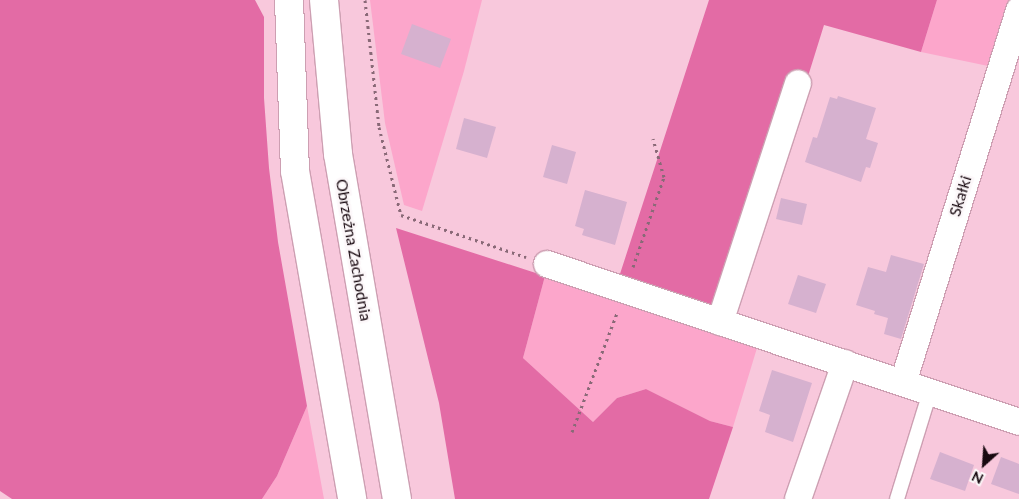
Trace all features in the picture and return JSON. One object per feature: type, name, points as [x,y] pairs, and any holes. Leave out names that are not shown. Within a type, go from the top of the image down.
[{"type":"street","points":[[289,0],[295,171],[352,499]]},
{"type":"street","name":"Obrzeżna Zachodnia","points":[[324,0],[338,154],[397,499]]},
{"type":"street","name":"Skałki","points":[[902,383],[1019,10]]},
{"type":"street","points":[[720,322],[798,83]]},
{"type":"street","points":[[547,264],[1019,422]]},
{"type":"street","points":[[798,499],[845,364]]},
{"type":"lane","points":[[897,499],[930,392]]},
{"type":"path","points":[[366,0],[379,127],[401,215],[547,264]]},
{"type":"shaded area","points":[[0,0],[255,0],[264,17],[264,98],[269,168],[278,242],[307,406],[277,476],[262,499],[12,499],[0,491]]},
{"type":"shaded area","points":[[370,0],[482,0],[464,71],[422,211],[404,205],[385,123]]},
{"type":"shaded area","points":[[709,0],[937,0],[921,52],[824,25],[734,314],[619,277]]},
{"type":"shaded area","points":[[937,0],[1015,0],[993,67],[921,52]]},
{"type":"shaded area","points":[[396,228],[545,276],[523,358],[593,422],[617,398],[646,389],[710,421],[733,427],[709,499],[455,499],[439,403]]},
{"type":"shaded area","points":[[545,276],[757,348],[733,427],[710,421],[646,389],[617,398],[593,422],[523,358]]},
{"type":"shaded area","points":[[307,406],[324,499],[262,499],[277,476]]},
{"type":"building","points":[[412,24],[451,39],[440,68],[401,54]]},
{"type":"building","points":[[838,96],[876,108],[866,139],[878,143],[870,168],[866,167],[861,182],[805,162],[813,137],[817,138],[830,97],[837,99]]},
{"type":"building","points":[[464,118],[496,127],[487,158],[456,149]]},
{"type":"building","points":[[552,145],[576,152],[567,184],[543,177]]},
{"type":"building","points":[[585,190],[627,202],[615,245],[582,235],[584,229],[575,226]]},
{"type":"building","points":[[781,198],[807,204],[802,225],[776,219]]},
{"type":"building","points":[[891,255],[924,264],[901,339],[884,334],[888,318],[874,314],[875,311],[856,305],[868,267],[886,272]]},
{"type":"building","points":[[798,275],[826,284],[816,313],[788,304]]},
{"type":"building","points":[[772,370],[812,383],[793,442],[765,432],[770,415],[759,411]]},
{"type":"building","points":[[940,452],[974,465],[965,491],[930,479]]},
{"type":"building","points":[[1001,457],[1019,464],[1019,494],[991,484]]}]
